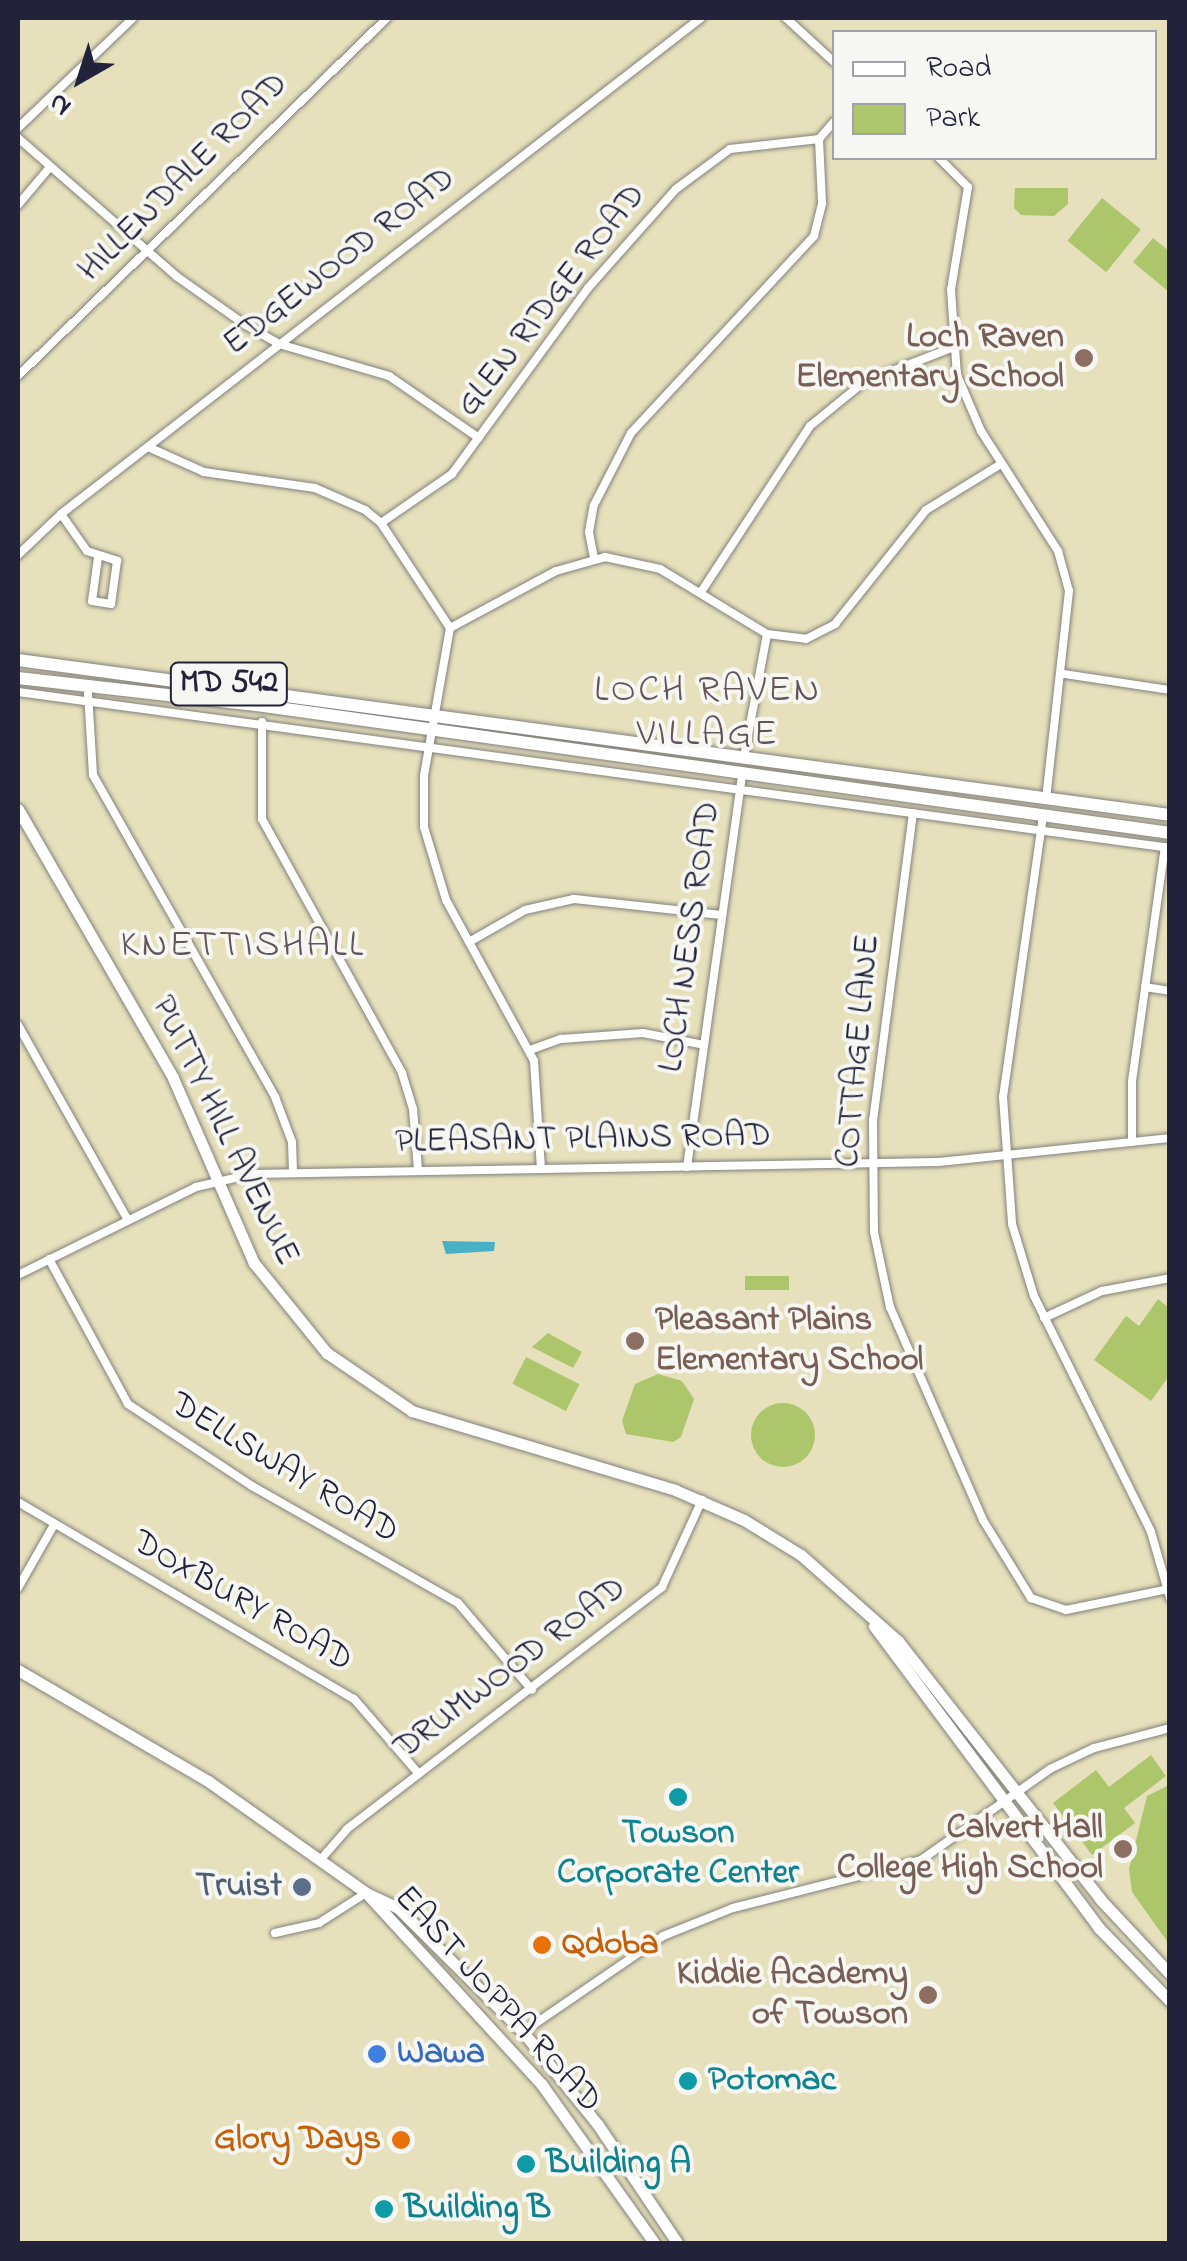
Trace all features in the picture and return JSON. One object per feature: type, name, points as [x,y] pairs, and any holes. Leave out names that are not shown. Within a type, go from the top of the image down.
[{"type":"main road","name":"MD 542","points":[[18,660],[1170,814]]},
{"type":"main road","name":"MD 542","points":[[18,678],[430,737],[742,774],[1042,823],[1170,833]]},
{"type":"main road","points":[[742,774],[744,757]]},
{"type":"main road","points":[[1042,823],[1046,799]]},
{"type":"street","points":[[18,128],[132,18]]},
{"type":"street","name":"HILLENDALE ROAD","points":[[18,376],[387,18]]},
{"type":"street","name":"EDGEWOOD ROAD","points":[[18,555],[61,514],[701,18]]},
{"type":"street","points":[[786,18],[832,60]]},
{"type":"street","points":[[594,558],[588,532],[594,505],[631,433],[814,236],[822,203],[819,139],[832,124]]},
{"type":"street","points":[[18,138],[145,250],[279,344],[389,376],[479,438]]},
{"type":"street","name":"GLEN RIDGE ROAD","points":[[381,523],[452,474],[606,265],[676,189],[730,149],[819,139]]},
{"type":"street","points":[[941,160],[968,188],[953,265],[951,348],[968,407],[1065,570],[1071,618],[1046,799]]},
{"type":"street","points":[[18,205],[50,166]]},
{"type":"street","points":[[701,592],[810,426],[864,382],[951,348]]},
{"type":"street","points":[[148,447],[220,476],[316,488],[381,523],[450,628],[430,737],[422,809],[427,846],[470,942],[530,1050],[540,1090],[541,1169]]},
{"type":"street","points":[[450,628],[594,558],[647,564],[701,592],[767,634],[793,640],[827,630],[903,532],[935,503],[1002,464]]},
{"type":"street","points":[[61,514],[98,558],[117,561],[111,604],[92,601],[98,558]]},
{"type":"street","name":"LOCH NESS ROAD","points":[[744,757],[767,634]]},
{"type":"street","points":[[1064,674],[1170,690]]},
{"type":"street","points":[[18,692],[88,690],[262,722],[430,737],[740,789],[913,813],[1042,823],[1168,847],[1132,1081],[1132,1142]]},
{"type":"street","points":[[88,690],[93,775],[275,1097],[292,1142],[293,1171]]},
{"type":"street","points":[[262,722],[262,819],[402,1074],[414,1109],[418,1170]]},
{"type":"street","name":"LOCH NESS ROAD","points":[[687,1167],[742,774]]},
{"type":"street","name":"PUTTY HILL AVENUE","points":[[18,809],[173,1078],[254,1263],[286,1310],[367,1384],[442,1423],[702,1500],[788,1545],[898,1640],[1100,1899],[1170,1974]]},
{"type":"street","name":"COTTAGE LANE","points":[[913,813],[876,1086],[874,1232],[890,1307],[1006,1564],[1031,1598],[1054,1610],[1169,1594]]},
{"type":"street","points":[[1042,823],[1005,1080],[1003,1157],[1015,1238],[1044,1318],[1136,1500],[1169,1594]]},
{"type":"street","points":[[470,942],[525,910],[574,899],[722,915]]},
{"type":"street","points":[[1145,987],[1170,992]]},
{"type":"street","points":[[18,1024],[128,1220]]},
{"type":"street","points":[[530,1050],[562,1039],[644,1033],[704,1045]]},
{"type":"street","name":"PLEASANT PLAINS ROAD","points":[[18,1275],[217,1179],[293,1171],[873,1164],[1003,1157],[1170,1138]]},
{"type":"street","name":"DELLSWAY ROAD","points":[[49,1259],[128,1404],[252,1486],[458,1603],[532,1690]]},
{"type":"street","points":[[1044,1318],[1102,1291],[1170,1278]]},
{"type":"street","name":"DRUMWOOD ROAD","points":[[322,1858],[347,1829],[662,1587],[702,1500]]},
{"type":"street","name":"DOXBURY ROAD","points":[[18,1502],[354,1699],[420,1774]]},
{"type":"street","points":[[18,1588],[54,1524]]},
{"type":"street","name":"PUTTY HILL AVENUE","points":[[869,1618],[1099,1928],[1170,2000]]},
{"type":"street","name":"EAST JOPPA ROAD","points":[[18,1670],[208,1781],[322,1858],[366,1893],[398,1908],[523,2032],[678,2244]]},
{"type":"street","points":[[507,2043],[662,1936],[732,1908],[922,1860],[1018,1791],[1094,1748],[1170,1728]]},
{"type":"street","points":[[275,1933],[319,1923],[366,1893]]},
{"type":"street","name":"EAST JOPPA ROAD","points":[[366,1893],[386,1922],[507,2043],[652,2239]]},
{"type":"street","points":[[652,2239],[666,2224]]},
{"type":"green space","points":[[1015,188],[1068,188],[1068,204],[1054,216],[1021,215],[1014,208]]},
{"type":"green space","points":[[1102,198],[1141,229],[1106,272],[1067,241]]},
{"type":"green space","points":[[1153,238],[1169,251],[1169,292],[1133,262]]},
{"type":"green space","points":[[745,1276],[789,1276],[789,1290],[745,1290]]},
{"type":"green space","points":[[1158,1299],[1169,1308],[1169,1376],[1151,1401],[1094,1360],[1126,1316],[1139,1326]]},
{"type":"green space","points":[[548,1333],[582,1352],[573,1368],[532,1347]]},
{"type":"green space","points":[[526,1357],[579,1384],[566,1411],[512,1384]]},
{"type":"green space","points":[[658,1374],[682,1381],[694,1399],[681,1437],[673,1442],[626,1434],[622,1421],[635,1384]]},
{"type":"green space","points":[[783,1403],[806,1412],[815,1435],[806,1458],[783,1467],[760,1458],[751,1435],[760,1412]]},
{"type":"green space","points":[[1151,1755],[1166,1776],[1124,1808],[1135,1823],[1092,1855],[1053,1803],[1096,1770],[1109,1787]]},
{"type":"green space","points":[[1169,1785],[1169,1944],[1132,1892],[1129,1869],[1147,1796]]},
{"type":"water","points":[[442,1241],[495,1242],[494,1251],[446,1254]]},
{"type":"place","name":"Loch Raven Elementary School","points":[[1084,358]]},
{"type":"place","name":"Pleasant Plains Elementary School","points":[[635,1341]]},
{"type":"place","name":"Towson Corporate Center","points":[[678,1797]]},
{"type":"place","name":"Calvert Hall College High School","points":[[1123,1849]]},
{"type":"place","name":"Truist","points":[[302,1887]]},
{"type":"place","name":"Qdoba","points":[[542,1945]]},
{"type":"place","name":"Kiddie Academy of Towson","points":[[928,1995]]},
{"type":"place","name":"Wawa","points":[[377,2054]]},
{"type":"place","name":"Potomac","points":[[688,2081]]},
{"type":"place","name":"Glory Days","points":[[401,2140]]},
{"type":"place","name":"Building A","points":[[526,2164]]},
{"type":"place","name":"Building B","points":[[384,2209]]},
{"type":"district","name":"LOCH RAVEN VILLAGE","points":[[708,714]]},
{"type":"district","name":"KNETTISHALL","points":[[243,947]]}]
